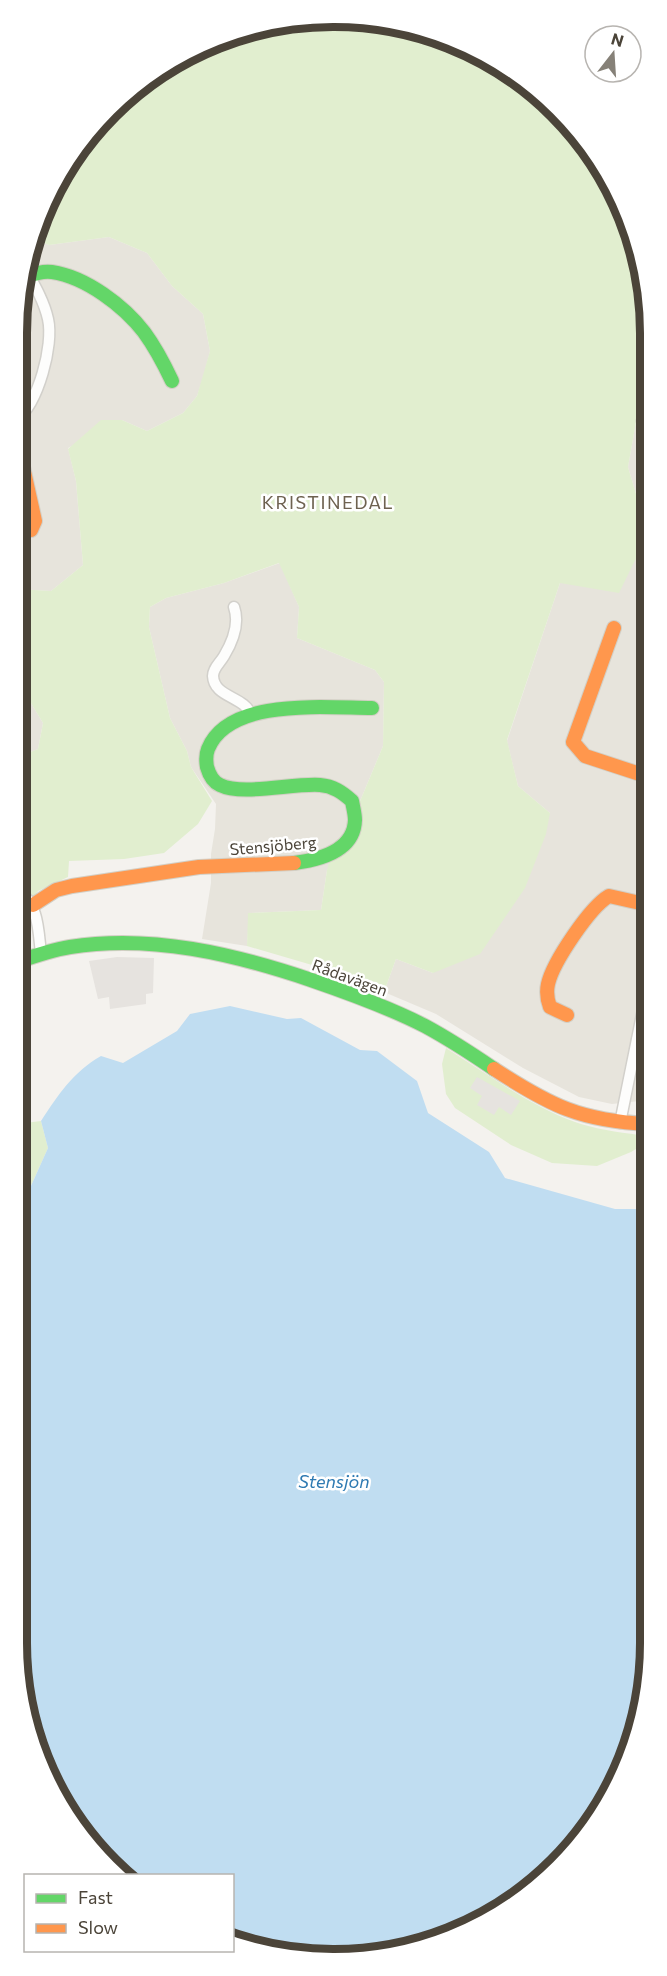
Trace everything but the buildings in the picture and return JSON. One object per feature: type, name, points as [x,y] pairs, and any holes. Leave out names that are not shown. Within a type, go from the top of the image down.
[{"type":"street","points":[[33,272],[61,274],[111,301],[138,325],[158,352],[172,381]]},
{"type":"street","points":[[27,407],[43,368],[49,340],[45,309],[32,282]]},
{"type":"street","points":[[27,487],[35,521],[31,530],[27,530]]},
{"type":"street","points":[[234,607],[238,618],[236,628],[224,657],[214,669],[213,677],[222,692],[245,704],[251,714]]},
{"type":"street","points":[[614,628],[573,742],[585,756],[640,774]]},
{"type":"street","name":"Stensjöberg","points":[[33,905],[55,891],[68,888],[197,867],[304,862],[326,857],[337,851],[352,831],[355,821],[354,808],[344,793],[335,788],[313,784],[225,788],[220,786],[209,773],[206,758],[208,748],[214,737],[231,722],[251,714],[297,707],[372,708]]},
{"type":"street","points":[[567,1015],[555,1011],[549,1005],[545,995],[549,976],[600,901],[609,896],[640,903]]},
{"type":"street","points":[[27,897],[33,905],[41,954]]},
{"type":"street","name":"Rådavägen","points":[[27,958],[76,946],[113,944],[194,949],[238,957],[384,1007],[438,1033],[543,1099],[580,1115],[600,1120],[640,1124]]},
{"type":"street","points":[[620,1123],[640,1025]]},
{"type":"shaded area","points":[[109,237],[147,253],[172,286],[203,314],[210,351],[197,396],[183,413],[147,431],[122,420],[68,448],[76,481],[83,565],[51,591],[27,590],[28,313],[37,254],[41,242],[49,245]]},
{"type":"shaded area","points":[[640,399],[640,507],[628,467]]},
{"type":"shaded area","points":[[640,538],[640,1101],[612,1104],[579,1097],[523,1068],[436,1014],[384,992],[396,959],[433,973],[550,813],[518,786],[507,741],[560,583]]},
{"type":"shaded area","points":[[280,563],[299,607],[297,638],[375,670],[384,682],[383,746],[343,842],[327,870],[321,910],[249,913],[247,946],[202,939],[211,883],[211,854],[216,804],[191,767],[187,751],[170,718],[149,627],[150,607],[166,598],[224,583]]},
{"type":"shaded area","points":[[27,697],[43,723],[38,749],[27,753]]},
{"type":"shaded area","points":[[117,957],[154,958],[153,993],[146,994],[146,1004],[110,1009],[109,997],[98,999],[89,961]]},
{"type":"shaded area","points":[[477,1077],[520,1101],[511,1115],[499,1107],[494,1115],[477,1105],[482,1096],[470,1088]]},
{"type":"green space","points":[[334,27],[374,30],[413,37],[451,50],[487,68],[536,103],[564,131],[599,180],[624,235],[637,293],[640,334],[640,400],[628,467],[640,507],[640,550],[619,593],[560,583],[507,740],[518,786],[550,813],[546,834],[525,888],[480,954],[433,973],[396,959],[384,992],[312,965],[247,946],[248,913],[321,910],[333,848],[343,842],[383,746],[384,682],[375,670],[297,638],[299,607],[279,563],[224,583],[166,598],[150,607],[149,627],[170,718],[187,751],[191,767],[212,801],[198,824],[164,853],[124,859],[69,861],[68,877],[38,891],[27,905],[27,753],[38,749],[43,723],[27,697],[27,590],[51,591],[83,565],[76,481],[68,449],[101,420],[122,420],[147,431],[183,413],[197,396],[210,351],[203,314],[172,286],[147,253],[109,237],[49,245],[41,242],[50,216],[68,180],[103,131],[131,103],[180,68],[216,50],[254,37],[293,30]]},
{"type":"green space","points":[[640,567],[640,583],[637,582]]},
{"type":"green space","points":[[446,1048],[509,1088],[558,1115],[606,1130],[639,1135],[640,1147],[597,1166],[552,1163],[511,1145],[455,1108],[446,1094],[442,1064]]},
{"type":"green space","points":[[41,1121],[48,1148],[27,1195],[27,1123]]},
{"type":"water","name":"Stensjön","points":[[230,1006],[287,1019],[301,1018],[360,1050],[377,1051],[417,1081],[428,1113],[489,1152],[505,1178],[615,1209],[640,1209],[640,1642],[637,1683],[630,1722],[617,1760],[599,1796],[564,1845],[536,1873],[487,1908],[451,1926],[413,1939],[374,1946],[334,1949],[293,1946],[254,1939],[234,1933],[234,1874],[132,1874],[103,1845],[68,1796],[50,1760],[37,1722],[30,1683],[27,1642],[27,1195],[48,1148],[41,1121],[60,1093],[91,1062],[101,1056],[123,1063],[177,1031],[190,1014]]},
{"type":"traffic: fast","points":[[33,275],[52,272],[65,275],[91,286],[115,303],[144,332],[172,381]]},
{"type":"traffic: fast","points":[[294,863],[324,857],[342,847],[353,831],[355,820],[352,801],[337,790],[320,785],[254,789],[230,788],[220,785],[213,780],[208,770],[206,760],[208,749],[219,732],[236,721],[257,713],[306,707],[372,708]]},
{"type":"traffic: fast","points":[[27,959],[63,948],[131,943],[192,949],[252,962],[340,990],[411,1019],[494,1069]]},
{"type":"traffic: slow","points":[[27,485],[35,521],[31,530],[27,530]]},
{"type":"traffic: slow","points":[[614,628],[573,742],[585,756],[640,774]]},
{"type":"traffic: slow","points":[[33,905],[56,890],[72,886],[199,867],[294,863]]},
{"type":"traffic: slow","points":[[567,1015],[550,1007],[547,996],[551,974],[564,949],[592,911],[609,896],[640,903]]},
{"type":"traffic: slow","points":[[494,1069],[533,1093],[567,1109],[604,1119],[640,1123]]},
{"type":"district","name":"KRISTINEDAL","points":[[328,502]]}]
